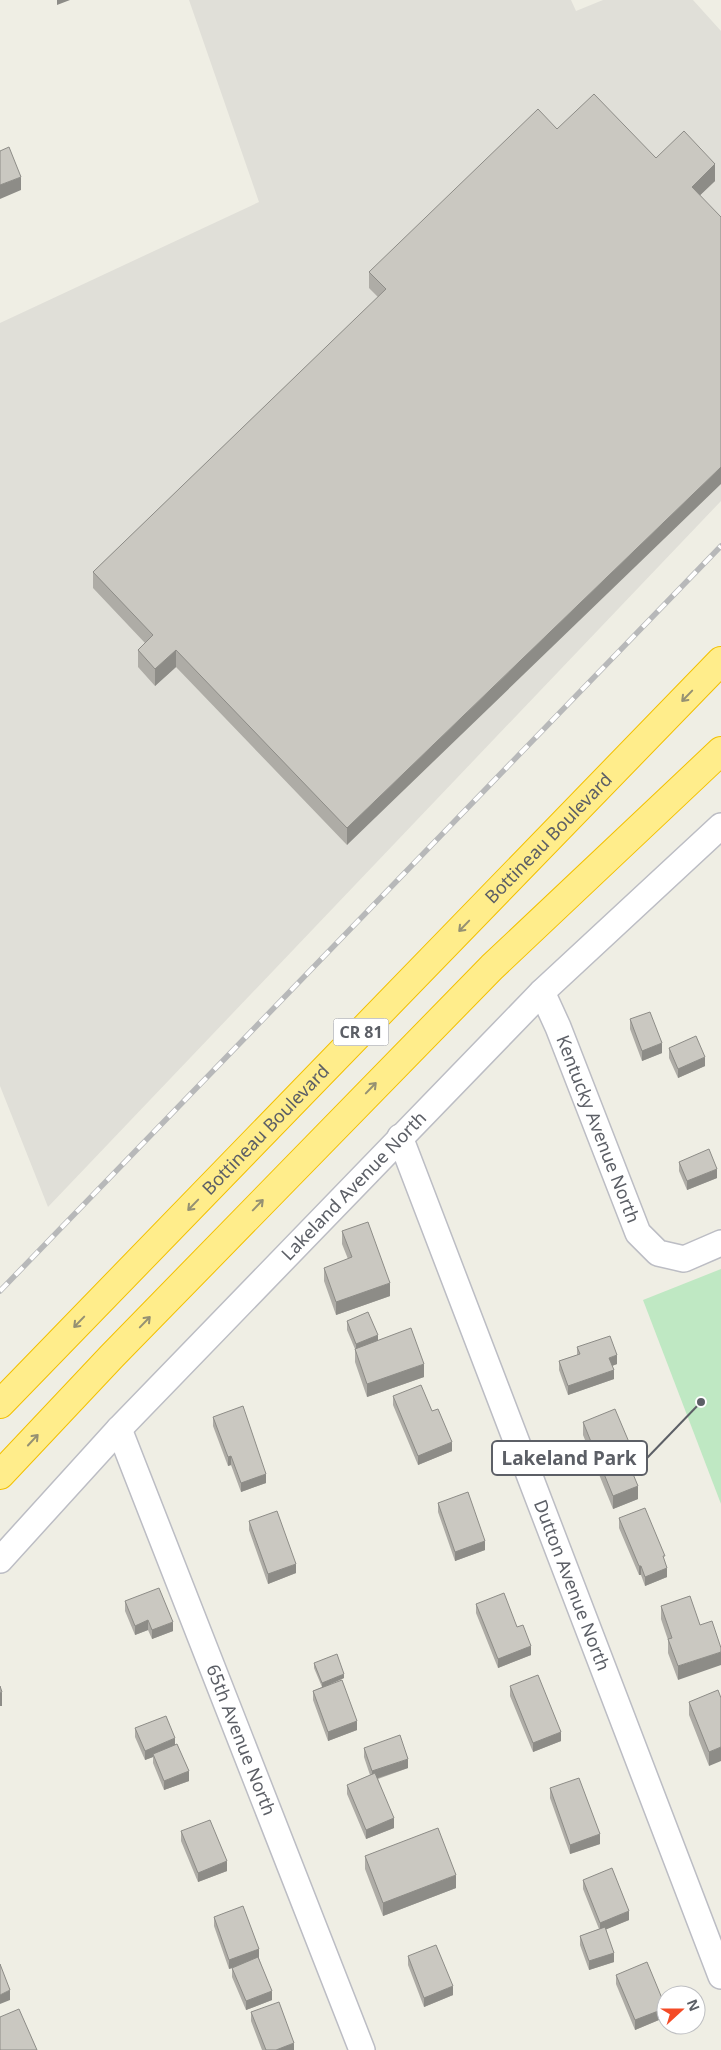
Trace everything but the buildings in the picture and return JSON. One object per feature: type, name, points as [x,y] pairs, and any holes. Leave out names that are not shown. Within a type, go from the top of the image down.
[{"type":"highway","name":"Bottineau Boulevard","points":[[0,1404],[721,661]]},
{"type":"highway","name":"CR 81","points":[[0,1475],[119,1349],[485,974],[721,751]]},
{"type":"street","name":"Lakeland Avenue North","points":[[0,1560],[119,1429],[542,992],[721,826]]},
{"type":"street","name":"Kentucky Avenue North","points":[[542,992],[558,1027],[638,1232],[658,1253],[684,1259],[721,1243]]},
{"type":"street","name":"Dutton Avenue North","points":[[400,1138],[721,1976]]},
{"type":"street","name":"65th Avenue North","points":[[119,1429],[362,2050]]},
{"type":"shaded area","points":[[189,0],[571,0],[576,11],[603,0],[693,0],[721,31],[721,501],[48,1207],[0,1086],[0,323],[259,202]]},
{"type":"green space","points":[[721,1269],[721,1504],[643,1300]]},
{"type":"railway","points":[[0,1291],[721,546]]},
{"type":"place","name":"Lakeland Park","points":[[701,1402]]}]
